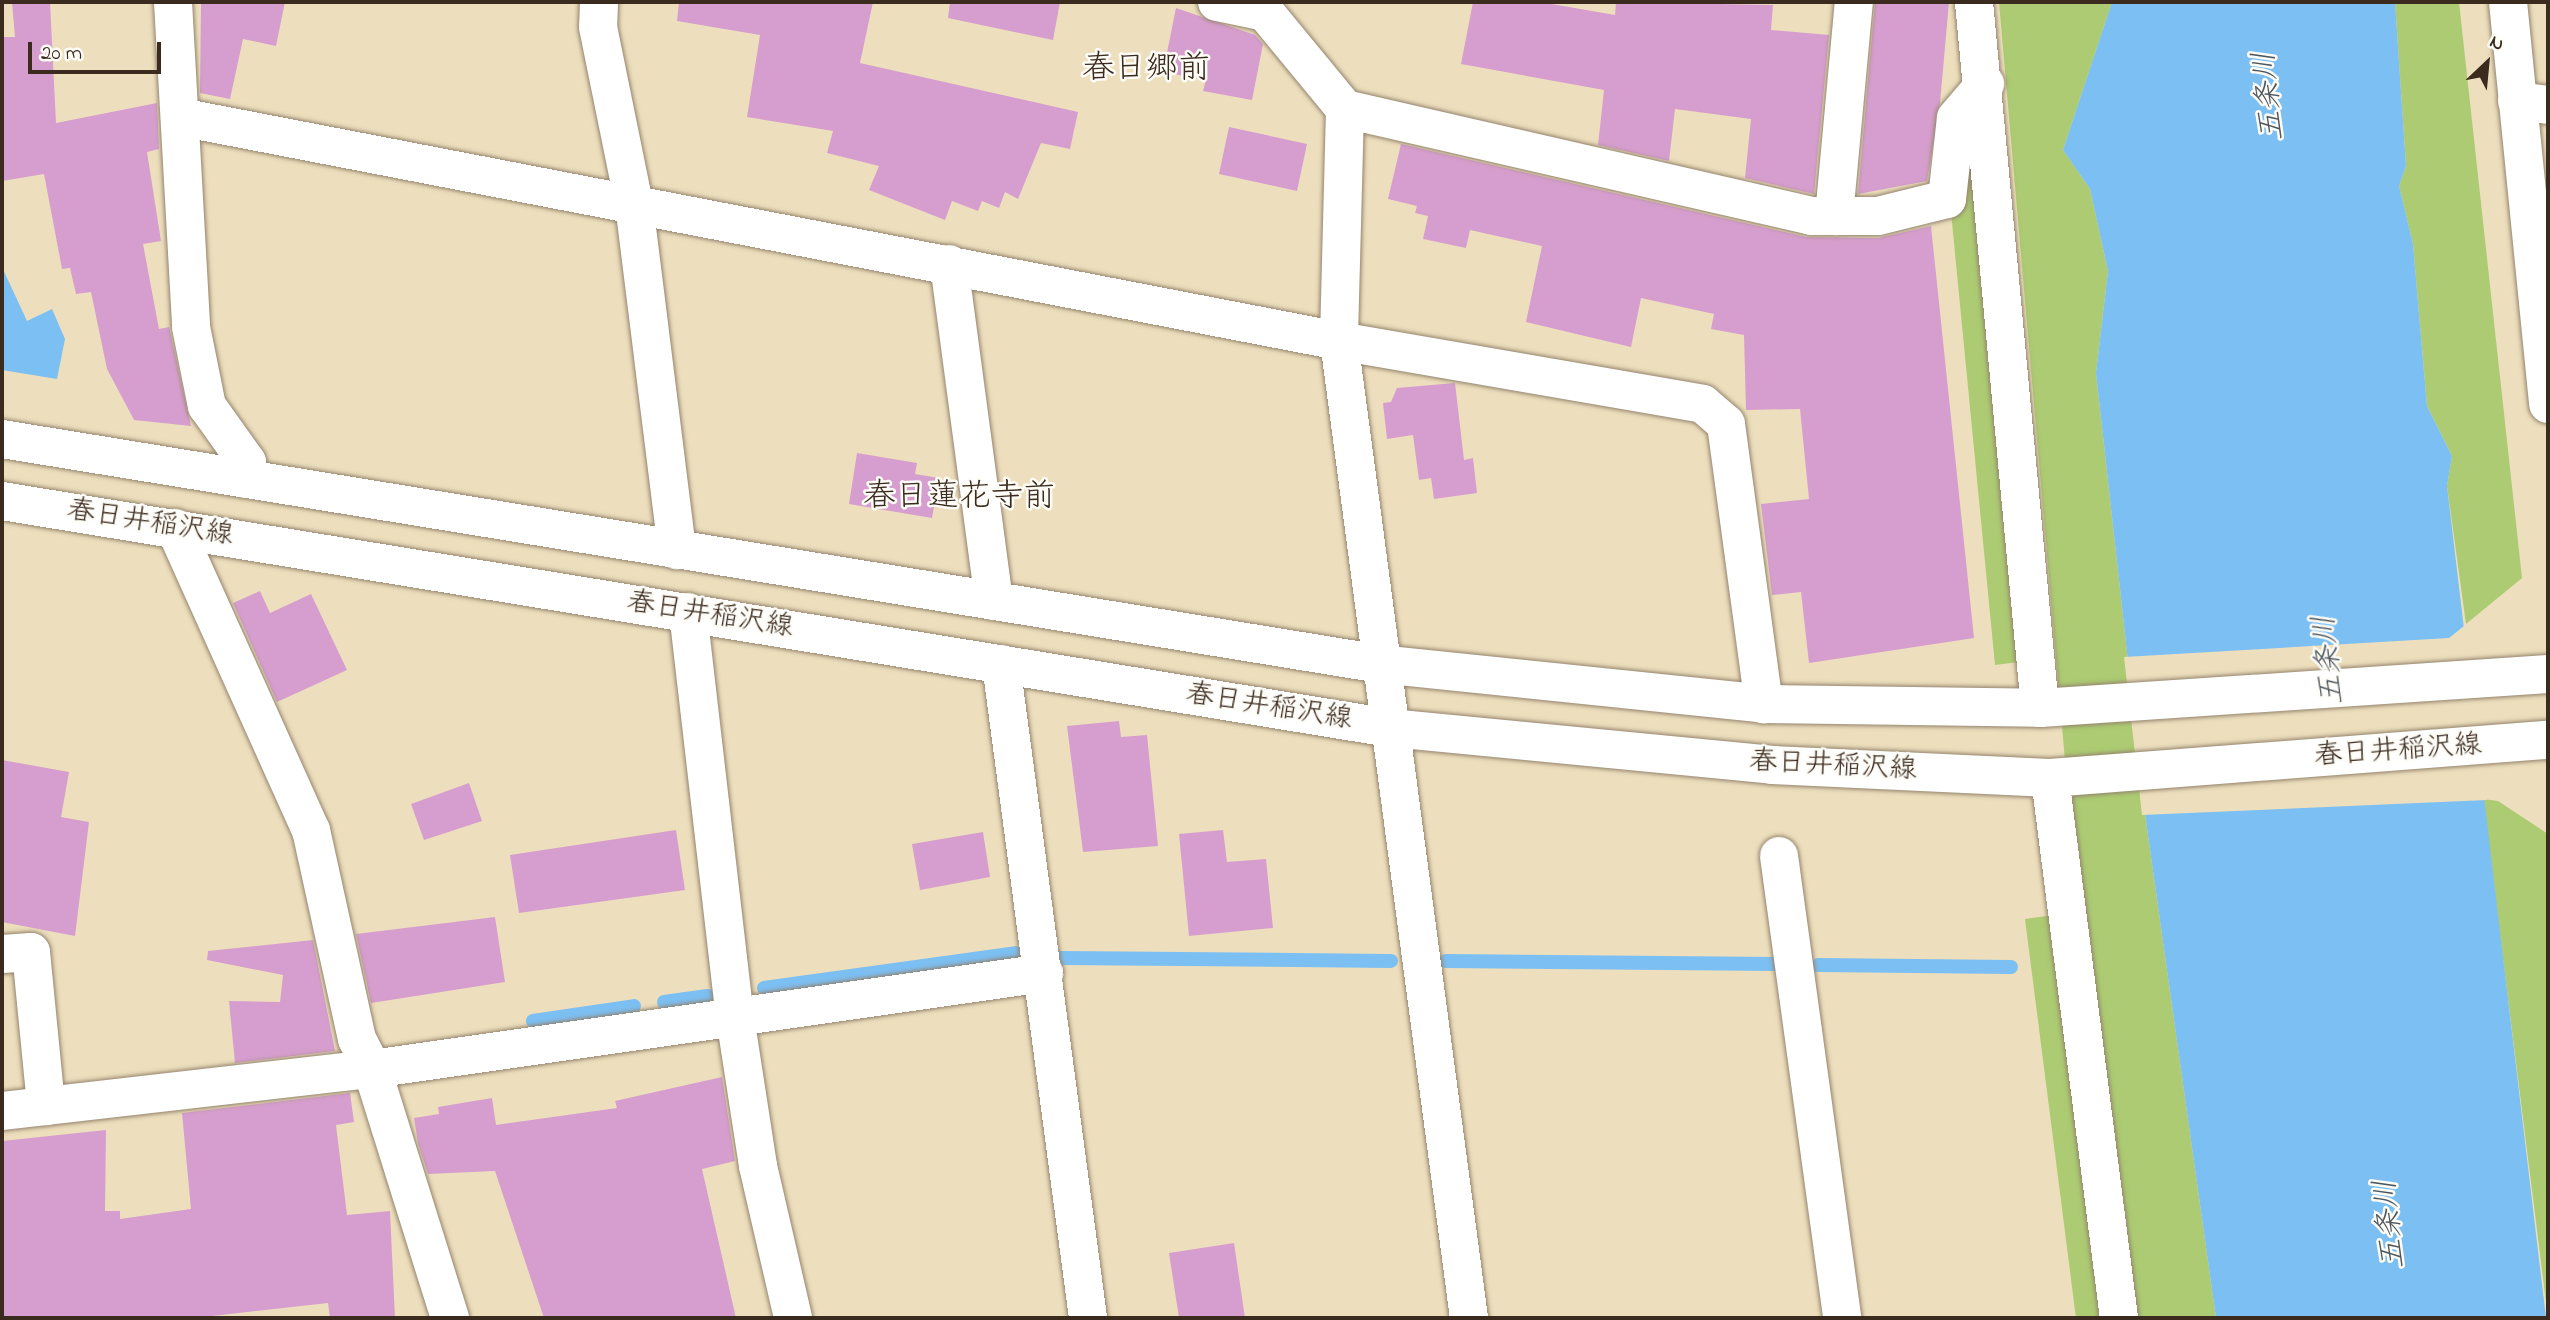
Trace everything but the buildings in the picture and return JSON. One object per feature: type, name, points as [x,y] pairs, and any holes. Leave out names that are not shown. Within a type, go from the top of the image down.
[{"type":"street","points":[[173,2],[191,327],[206,406],[247,462],[246,479]]},
{"type":"street","points":[[599,2],[634,204],[677,550]]},
{"type":"street","points":[[1217,2],[1265,12],[1345,109],[1811,216],[1878,216],[1947,199],[1956,118],[1985,84]]},
{"type":"street","points":[[1834,216],[1854,2]]},
{"type":"street","points":[[1974,2],[1985,84],[2050,707]]},
{"type":"street","points":[[2508,2],[2533,103],[2548,404]]},
{"type":"street","points":[[1345,109],[1339,341],[1469,1318]]},
{"type":"street","points":[[180,117],[1339,341],[1703,404],[1726,424],[1764,704]]},
{"type":"street","points":[[949,264],[994,601]]},
{"type":"street","points":[[2,439],[1380,664],[1764,704],[2050,707],[2538,675]]},
{"type":"street","name":"春日井稲沢線","points":[[2,501],[1391,728],[1772,765],[2058,778],[2542,740]]},
{"type":"street","points":[[175,528],[311,830],[357,1039],[372,1069],[450,1318]]},
{"type":"street","points":[[688,612],[735,1017],[758,1166],[793,1318]]},
{"type":"street","points":[[1001,664],[1088,1318]]},
{"type":"street","points":[[2058,778],[2119,1318]]},
{"type":"street","points":[[1779,856],[1842,1318]]},
{"type":"street","points":[[2,954],[31,952],[46,1106]]},
{"type":"street","points":[[2,1111],[372,1069],[1044,973]]},
{"type":"green space","points":[[1999,2],[2112,2],[2063,150],[2090,189],[2108,271],[2096,373],[2145,814],[2216,1318],[2133,1318],[2070,818]]},
{"type":"green space","points":[[2395,2],[2459,2],[2522,578],[2466,624],[2447,486],[2452,456],[2427,406],[2413,244],[2399,186],[2406,166]]},
{"type":"green space","points":[[1973,119],[2018,662],[1995,665],[1951,212],[1970,171],[1966,136]]},
{"type":"green space","points":[[2483,799],[2498,801],[2548,834],[2548,1318]]},
{"type":"green space","points":[[2054,915],[2106,1318],[2076,1318],[2025,919]]},
{"type":"water","name":"五条川","points":[[2112,2],[2395,2],[2406,166],[2399,186],[2413,244],[2427,406],[2452,456],[2447,486],[2546,1318],[2216,1318],[2145,814],[2096,373],[2108,271],[2090,189],[2063,150]]},
{"type":"water","points":[[2,267],[27,321],[52,309],[65,339],[57,379],[2,370]]},
{"type":"pier","points":[[2469,622],[2487,800],[2142,815],[2124,657],[2449,638]]},
{"type":"waterway","points":[[764,988],[1016,953]]},
{"type":"waterway","points":[[1061,958],[1391,961]]},
{"type":"waterway","points":[[1446,961],[1777,964]]},
{"type":"waterway","points":[[1818,965],[2011,967]]},
{"type":"waterway","points":[[664,1002],[708,996]]},
{"type":"waterway","points":[[533,1021],[634,1006]]},
{"type":"district","name":"春日郷前","points":[[1146,70]]},
{"type":"district","name":"春日蓮花寺前","points":[[959,498]]}]
